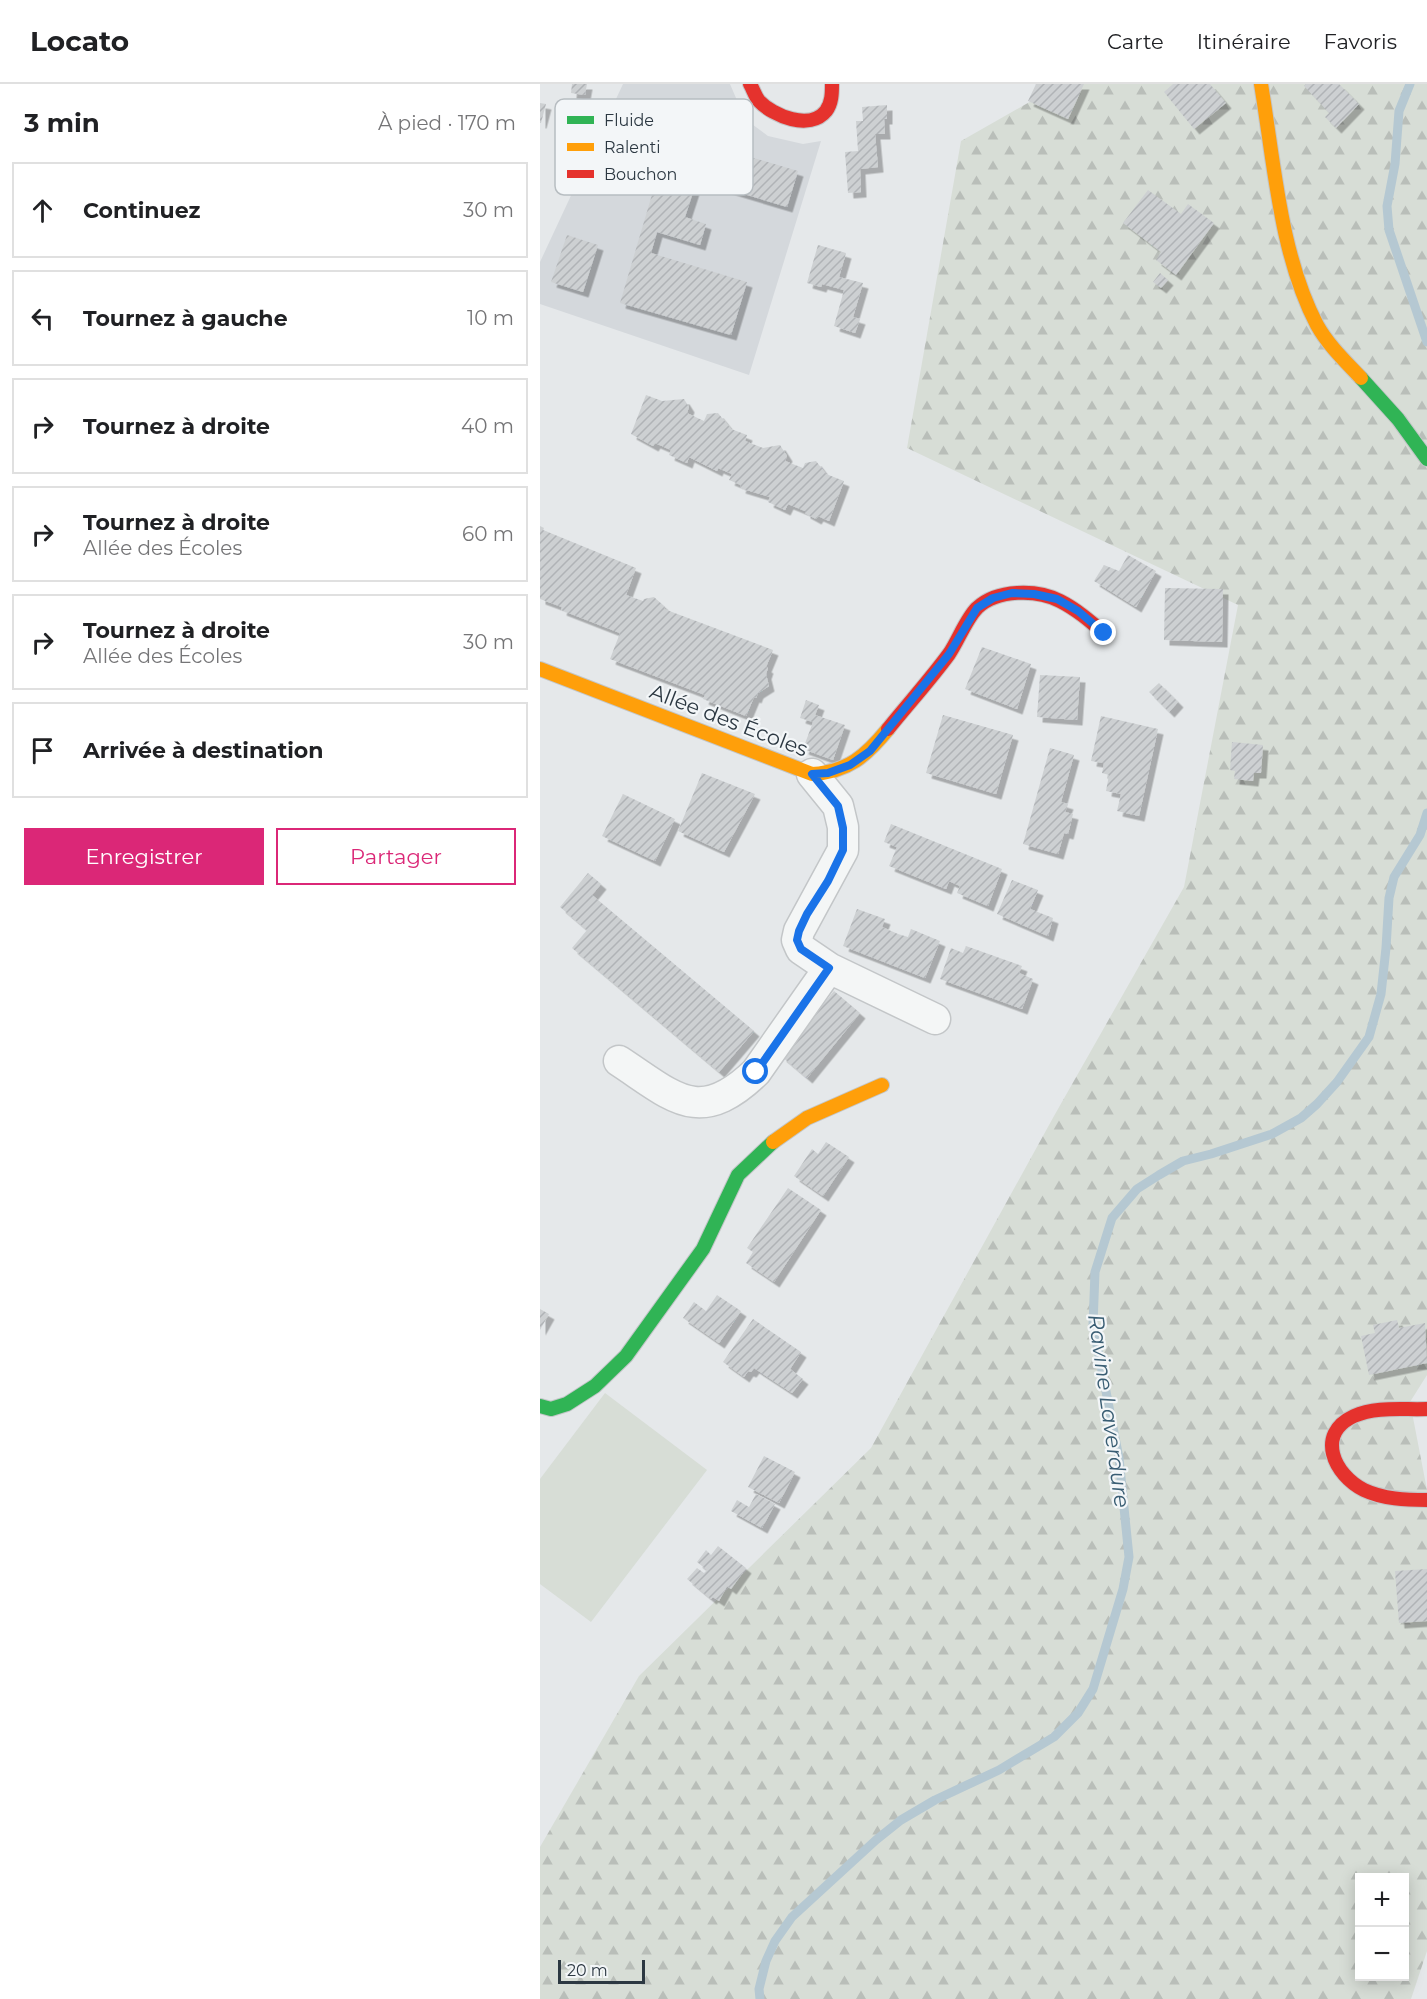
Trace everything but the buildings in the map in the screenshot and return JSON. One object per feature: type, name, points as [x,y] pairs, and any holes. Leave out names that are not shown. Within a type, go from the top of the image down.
[{"type":"street","points":[[750,84],[757,99],[771,111],[801,121],[813,120],[823,115],[829,107],[833,94],[832,84]]},
{"type":"street","points":[[1260,84],[1286,237],[1305,297],[1318,326],[1336,351],[1398,419],[1427,459]]},
{"type":"street","name":"Allée des Écoles","points":[[540,669],[812,774],[828,773],[850,765],[870,751],[949,654],[977,608],[993,598],[1012,593],[1034,594],[1057,599],[1078,611],[1104,633]]},
{"type":"street","points":[[812,774],[838,806],[843,828],[843,850],[799,931],[797,940],[801,949],[829,968],[936,1019]]},
{"type":"street","points":[[619,1061],[666,1092],[688,1102],[702,1104],[722,1099],[743,1085],[756,1072],[829,968]]},
{"type":"street","points":[[540,1406],[550,1409],[567,1404],[595,1386],[626,1356],[703,1249],[738,1176],[770,1144],[807,1118],[882,1085]]},
{"type":"street","points":[[1427,1409],[1373,1412],[1354,1416],[1338,1426],[1331,1439],[1332,1454],[1341,1471],[1355,1485],[1382,1497],[1427,1500]]},
{"type":"shaded area","points":[[623,84],[730,84],[736,99],[616,99]]},
{"type":"shaded area","points":[[753,125],[768,136],[803,144],[821,141],[749,375],[540,304],[540,262],[571,195],[753,195]]},
{"type":"green space","points":[[1061,84],[1427,84],[1427,1375],[1410,1402],[1427,1490],[1427,1951],[1411,1999],[540,1999],[540,1847],[639,1676],[871,1448],[1054,1116],[1184,887],[1238,605],[907,448],[961,141]]},
{"type":"green space","points":[[605,1393],[707,1470],[591,1622],[540,1584],[540,1479]]},
{"type":"waterway","name":"Ravine Laverdure","points":[[1410,84],[1399,111],[1395,164],[1387,206],[1389,230],[1427,342]]},
{"type":"waterway","name":"Ravine Laverdure","points":[[760,1999],[759,1989],[766,1961],[775,1941],[792,1917],[901,1820],[935,1800],[999,1770],[1054,1737],[1078,1713],[1093,1689],[1123,1589],[1129,1557],[1119,1458],[1093,1325],[1095,1272],[1112,1218],[1137,1189],[1159,1175],[1183,1161],[1272,1134],[1301,1118],[1337,1082],[1369,1037],[1381,994],[1389,898],[1394,877],[1420,835],[1427,813]]},
{"type":"traffic: fast","points":[[1361,378],[1398,419],[1427,459]]},
{"type":"traffic: fast","points":[[540,1406],[551,1409],[567,1404],[595,1386],[626,1356],[703,1249],[738,1175],[773,1142]]},
{"type":"traffic: slow","points":[[1261,84],[1280,207],[1294,269],[1321,332],[1361,378]]},
{"type":"traffic: slow","points":[[540,669],[812,774],[836,770],[855,761],[864,755],[888,729]]},
{"type":"traffic: slow","points":[[773,1142],[807,1118],[882,1085]]},
{"type":"traffic: jam","points":[[750,84],[765,107],[782,116],[801,121],[819,117],[826,111],[831,101],[832,84]]},
{"type":"traffic: jam","points":[[888,729],[949,654],[977,608],[995,597],[1017,593],[1051,597],[1072,608],[1104,633]]},
{"type":"traffic: jam","points":[[1427,1409],[1381,1410],[1354,1416],[1342,1424],[1335,1433],[1332,1443],[1337,1465],[1344,1475],[1364,1490],[1387,1497],[1427,1500]]},
{"type":"route","points":[[756,1072],[829,968],[801,949],[797,940],[807,914],[828,881],[843,850],[843,828],[838,806],[812,774],[828,773],[850,765],[870,751],[949,654],[977,608],[993,598],[1012,593],[1034,594],[1057,599],[1078,611],[1104,633]]}]
